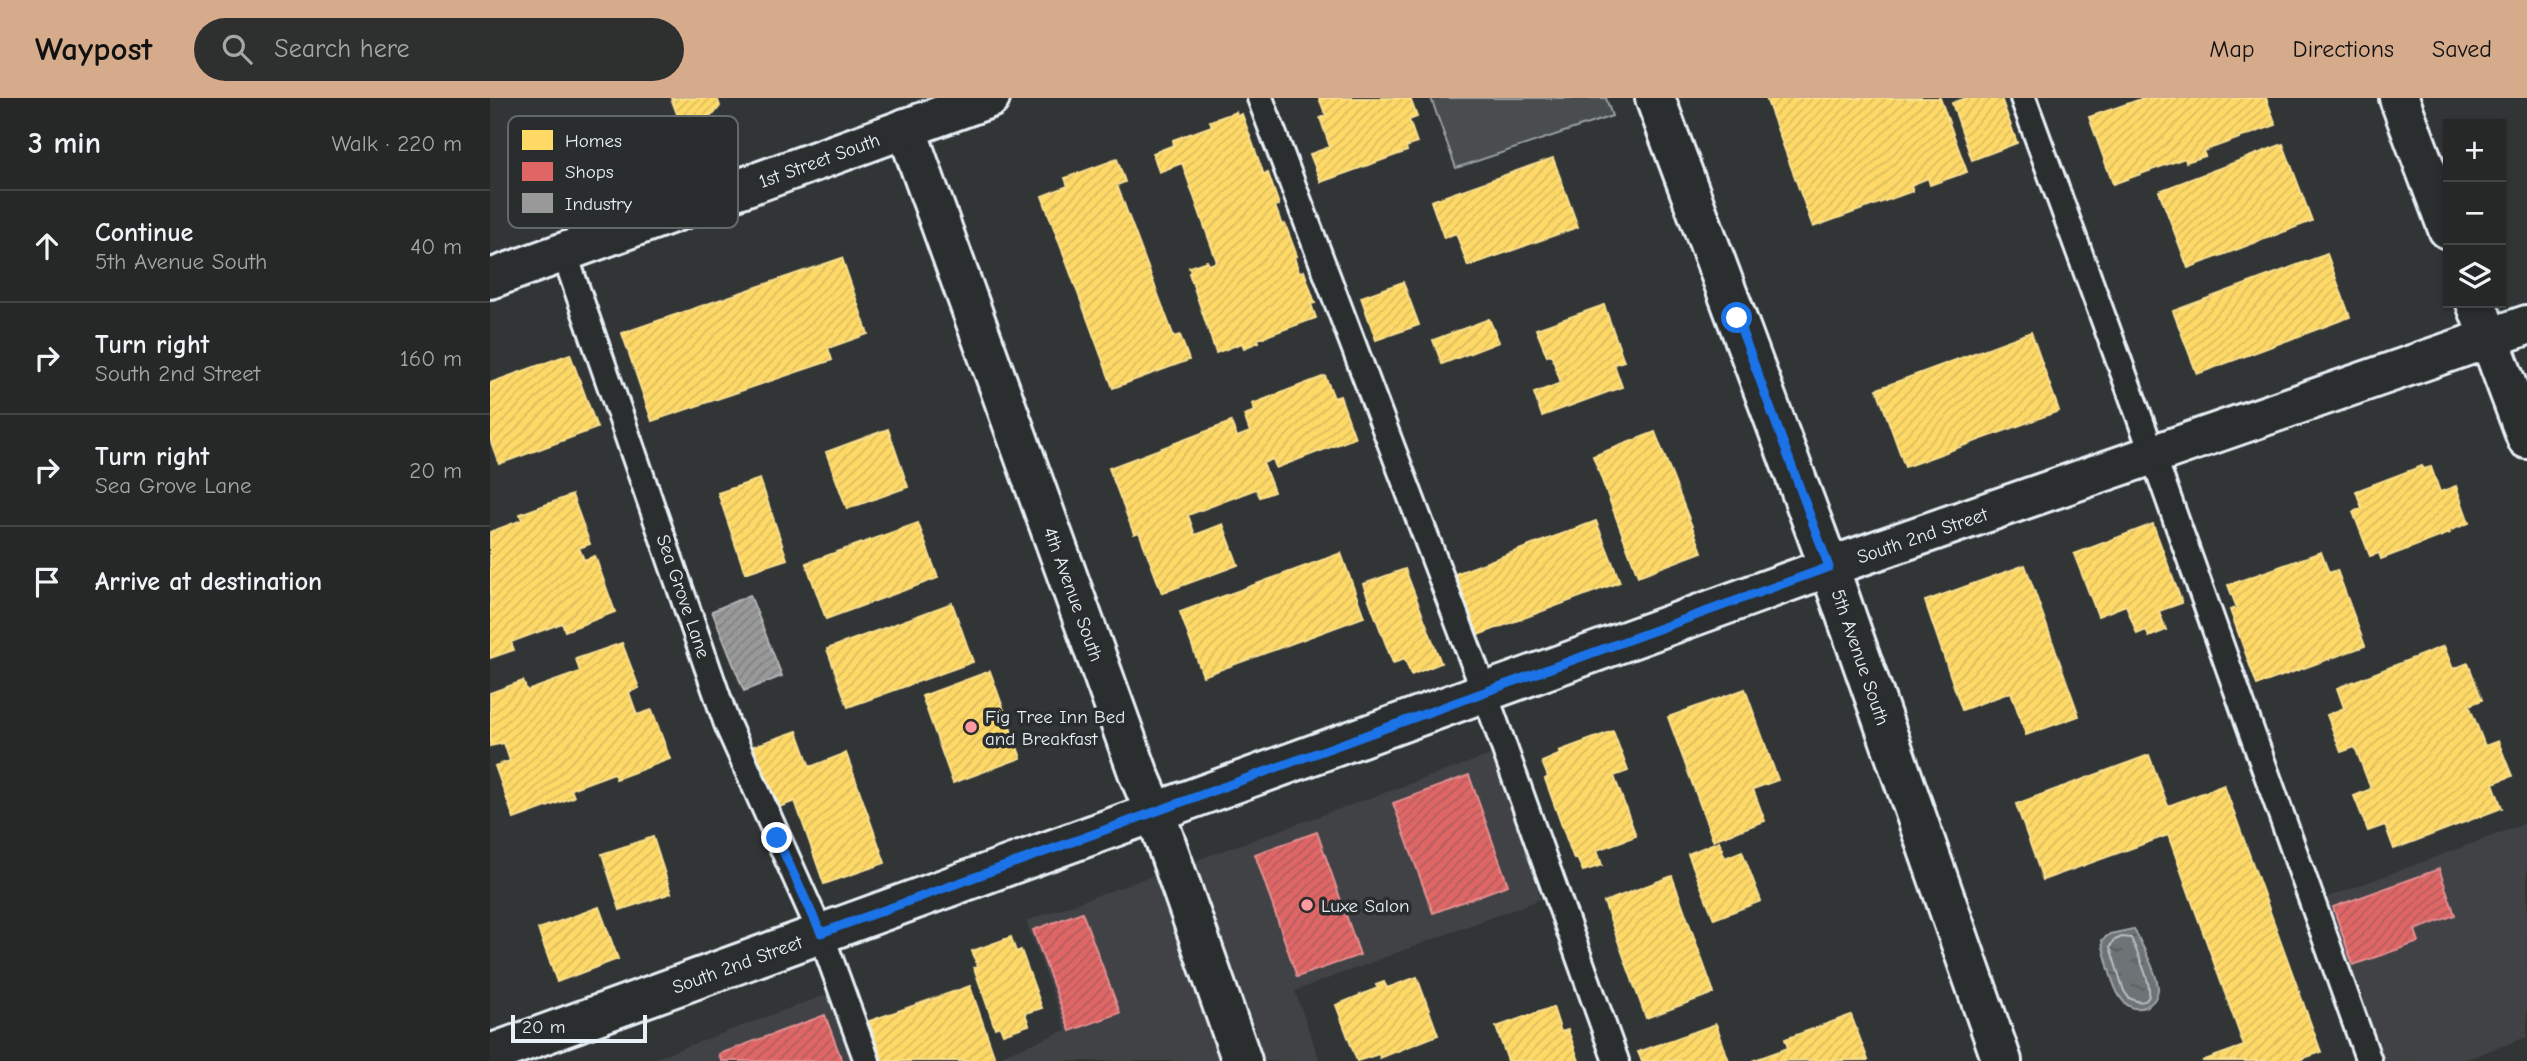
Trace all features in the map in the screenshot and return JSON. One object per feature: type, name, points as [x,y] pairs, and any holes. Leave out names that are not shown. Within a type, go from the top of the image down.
[{"type":"street","name":"1st Street South","points":[[738,189],[990,98]]},
{"type":"street","name":"5th Avenue South","points":[[1655,98],[1829,567],[2002,1061]]},
{"type":"street","points":[[2399,98],[2443,216]]},
{"type":"street","name":"4th Avenue South","points":[[906,128],[1139,775],[1155,812],[1242,1061]]},
{"type":"street","name":"1st Street South","points":[[490,279],[630,228]]},
{"type":"street","points":[[2478,308],[2527,439]]},
{"type":"street","name":"South 2nd Street","points":[[490,1054],[1829,567],[2527,325]]},
{"type":"lane","points":[[1260,98],[1484,691],[1616,1061]]},
{"type":"lane","points":[[2023,98],[2369,1061]]},
{"type":"lane","name":"Sea Grove Lane","points":[[564,252],[727,724],[821,933],[867,1061]]},
{"type":"shaded area","points":[[1431,98],[1606,98],[1612,116],[1456,168]]},
{"type":"shaded area","points":[[1493,754],[1541,899],[1295,991],[1320,1061],[1005,1061],[1003,1055],[1066,1030],[1026,921]]},
{"type":"shaded area","points":[[2527,823],[2527,1037],[2461,1061],[2378,1061],[2320,900]]},
{"type":"shaded area","points":[[849,986],[875,1061],[648,1061]]},
{"type":"water","points":[[2134,929],[2158,984],[2155,998],[2150,1004],[2135,1008],[2127,1005],[2115,988],[2102,940],[2110,934]]},
{"type":"building: Homes","points":[[671,98],[717,98],[720,106],[709,116],[678,116]]},
{"type":"building: Homes","points":[[1319,98],[1410,98],[1417,117],[1409,120],[1417,143],[1406,147],[1407,151],[1321,182],[1310,154],[1330,147],[1320,118],[1326,116]]},
{"type":"building: Homes","points":[[1766,98],[1940,98],[1967,172],[1930,185],[1928,178],[1911,185],[1913,191],[1813,227]]},
{"type":"building: Homes","points":[[1966,98],[2001,98],[2017,143],[1972,160],[1952,103]]},
{"type":"building: Homes","points":[[2144,98],[2266,98],[2276,125],[2203,151],[2205,156],[2186,162],[2185,158],[2113,184],[2089,117]]},
{"type":"building: Homes","points":[[1236,112],[1237,116],[1242,114],[1264,175],[1268,173],[1279,205],[1275,206],[1297,256],[1294,257],[1299,272],[1304,271],[1315,303],[1311,304],[1316,318],[1258,339],[1259,342],[1244,348],[1242,343],[1216,353],[1189,267],[1207,261],[1209,265],[1217,262],[1182,163],[1159,172],[1153,153],[1174,145],[1173,140],[1212,126],[1210,121]]},
{"type":"building: Homes","points":[[2283,144],[2312,221],[2188,268],[2159,191]]},
{"type":"building: Homes","points":[[1553,158],[1578,227],[1468,266],[1456,233],[1444,238],[1431,201]]},
{"type":"building: Homes","points":[[1117,159],[1125,182],[1117,185],[1174,337],[1180,335],[1189,360],[1113,388],[1042,196],[1068,186],[1065,178]]},
{"type":"building: Homes","points":[[2327,254],[2350,317],[2197,374],[2173,311]]},
{"type":"building: Homes","points":[[842,258],[868,334],[828,348],[832,360],[652,421],[622,333]]},
{"type":"building: Homes","points":[[1403,282],[1419,325],[1376,340],[1361,297]]},
{"type":"building: Homes","points":[[1604,305],[1624,361],[1614,364],[1622,387],[1542,416],[1534,393],[1561,383],[1551,354],[1547,356],[1536,329]]},
{"type":"building: Homes","points":[[1489,319],[1499,342],[1442,364],[1433,340]]},
{"type":"building: Homes","points":[[2031,332],[2059,411],[1905,467],[1877,389]]},
{"type":"building: Homes","points":[[570,354],[597,428],[499,464],[490,439],[490,383]]},
{"type":"building: Homes","points":[[1325,376],[1334,398],[1340,396],[1355,438],[1276,468],[1273,459],[1263,463],[1274,492],[1260,497],[1256,489],[1188,515],[1195,535],[1223,524],[1238,565],[1162,593],[1139,532],[1134,534],[1109,468],[1231,422],[1237,437],[1250,432],[1244,415],[1255,411],[1252,404]]},
{"type":"building: Homes","points":[[888,429],[908,487],[847,509],[826,452]]},
{"type":"building: Homes","points":[[1655,432],[1702,552],[1638,576],[1593,456]]},
{"type":"building: Homes","points":[[2422,466],[2424,469],[2431,467],[2440,492],[2456,486],[2469,523],[2381,559],[2379,553],[2370,556],[2353,512],[2362,508],[2356,491]]},
{"type":"building: Homes","points":[[760,479],[787,559],[745,573],[718,493]]},
{"type":"building: Homes","points":[[572,495],[590,544],[579,548],[584,560],[595,556],[615,612],[565,631],[562,623],[511,642],[514,650],[490,658],[490,532],[522,520],[520,514]]},
{"type":"building: Homes","points":[[1596,521],[1620,582],[1478,635],[1455,574]]},
{"type":"building: Homes","points":[[918,523],[938,578],[826,619],[806,563]]},
{"type":"building: Homes","points":[[2153,524],[2182,603],[2159,611],[2166,630],[2149,637],[2146,630],[2137,634],[2126,605],[2098,616],[2074,554]]},
{"type":"building: Homes","points":[[2321,552],[2329,573],[2337,570],[2365,646],[2257,685],[2230,610],[2237,608],[2228,585]]},
{"type":"building: Homes","points":[[1341,553],[1364,617],[1203,676],[1180,612]]},
{"type":"building: Homes","points":[[2025,565],[2079,716],[2026,735],[2011,692],[1962,710],[1925,601]]},
{"type":"building: Homes","points":[[1405,569],[1441,663],[1411,675],[1405,659],[1393,663],[1363,584]]},
{"type":"building: Homes","points":[[952,603],[973,662],[848,707],[827,649]]},
{"type":"building: Homes","points":[[622,643],[639,688],[629,692],[637,715],[652,710],[670,759],[616,779],[614,773],[571,789],[574,797],[514,819],[495,766],[510,761],[504,743],[490,746],[490,693],[523,681],[527,691],[580,672],[576,659]]},
{"type":"building: Homes","points":[[2444,646],[2453,669],[2468,663],[2482,700],[2469,705],[2485,746],[2498,741],[2512,776],[2493,783],[2502,808],[2394,849],[2385,825],[2368,831],[2354,796],[2371,789],[2355,747],[2341,752],[2327,715],[2344,708],[2337,688]]},
{"type":"building: Homes","name":"Fig Tree Inn Bed and Breakfast","points":[[990,671],[1021,758],[953,783],[922,696]]},
{"type":"building: Homes","points":[[1745,689],[1778,780],[1753,789],[1765,821],[1713,840],[1668,717]]},
{"type":"building: Homes","points":[[797,731],[810,767],[846,753],[885,863],[824,884],[795,801],[774,809],[751,747]]},
{"type":"building: Homes","points":[[1613,731],[1628,771],[1614,776],[1636,836],[1597,850],[1602,865],[1583,871],[1577,858],[1574,859],[1545,779],[1548,777],[1542,762],[1561,754],[1559,751]]},
{"type":"building: Homes","points":[[2149,755],[2168,806],[2224,785],[2321,1052],[2296,1061],[2202,1061],[2244,1046],[2168,835],[2043,880],[2016,804]]},
{"type":"building: Homes","points":[[653,837],[671,893],[620,910],[602,854]]},
{"type":"building: Homes","points":[[1719,841],[1725,858],[1742,851],[1761,901],[1714,919],[1688,854]]},
{"type":"building: Homes","points":[[1672,876],[1714,993],[1646,1018],[1604,902]]},
{"type":"building: Homes","points":[[599,907],[618,959],[557,982],[538,929]]},
{"type":"building: Homes","points":[[1011,937],[1016,952],[1021,950],[1042,1008],[1025,1013],[1029,1025],[1003,1034],[1000,1026],[995,1028],[974,968],[978,967],[972,951]]},
{"type":"building: Homes","points":[[1417,977],[1438,1035],[1380,1058],[1379,1054],[1357,1061],[1336,1005],[1378,988],[1376,985],[1384,982],[1387,988]]},
{"type":"building: Homes","points":[[970,986],[996,1061],[883,1061],[869,1021]]},
{"type":"building: Homes","points":[[1553,1007],[1561,1032],[1568,1030],[1579,1061],[1508,1061],[1496,1027]]},
{"type":"building: Homes","points":[[1851,1015],[1868,1060],[1752,1061],[1788,1048],[1785,1039]]},
{"type":"building: Homes","points":[[1716,1024],[1729,1061],[1642,1061],[1638,1052]]},
{"type":"building: Shops","points":[[1469,775],[1508,885],[1433,913],[1393,803]]},
{"type":"building: Shops","name":"Luxe Salon","points":[[1317,832],[1360,955],[1297,977],[1255,854]]},
{"type":"building: Shops","points":[[2439,869],[2455,915],[2415,930],[2419,942],[2353,965],[2333,907]]},
{"type":"building: Shops","points":[[1082,912],[1120,1013],[1070,1031],[1033,930]]},
{"type":"building: Shops","points":[[825,1015],[842,1061],[721,1061],[719,1054]]},
{"type":"building: Industry","points":[[750,595],[782,676],[744,691],[712,611]]},
{"type":"place","name":"Fig Tree Inn Bed and Breakfast","points":[[971,727]]},
{"type":"place","name":"Luxe Salon","points":[[1307,905]]},
{"type":"route","points":[[777,838],[821,933],[1829,567],[1737,318]]}]
